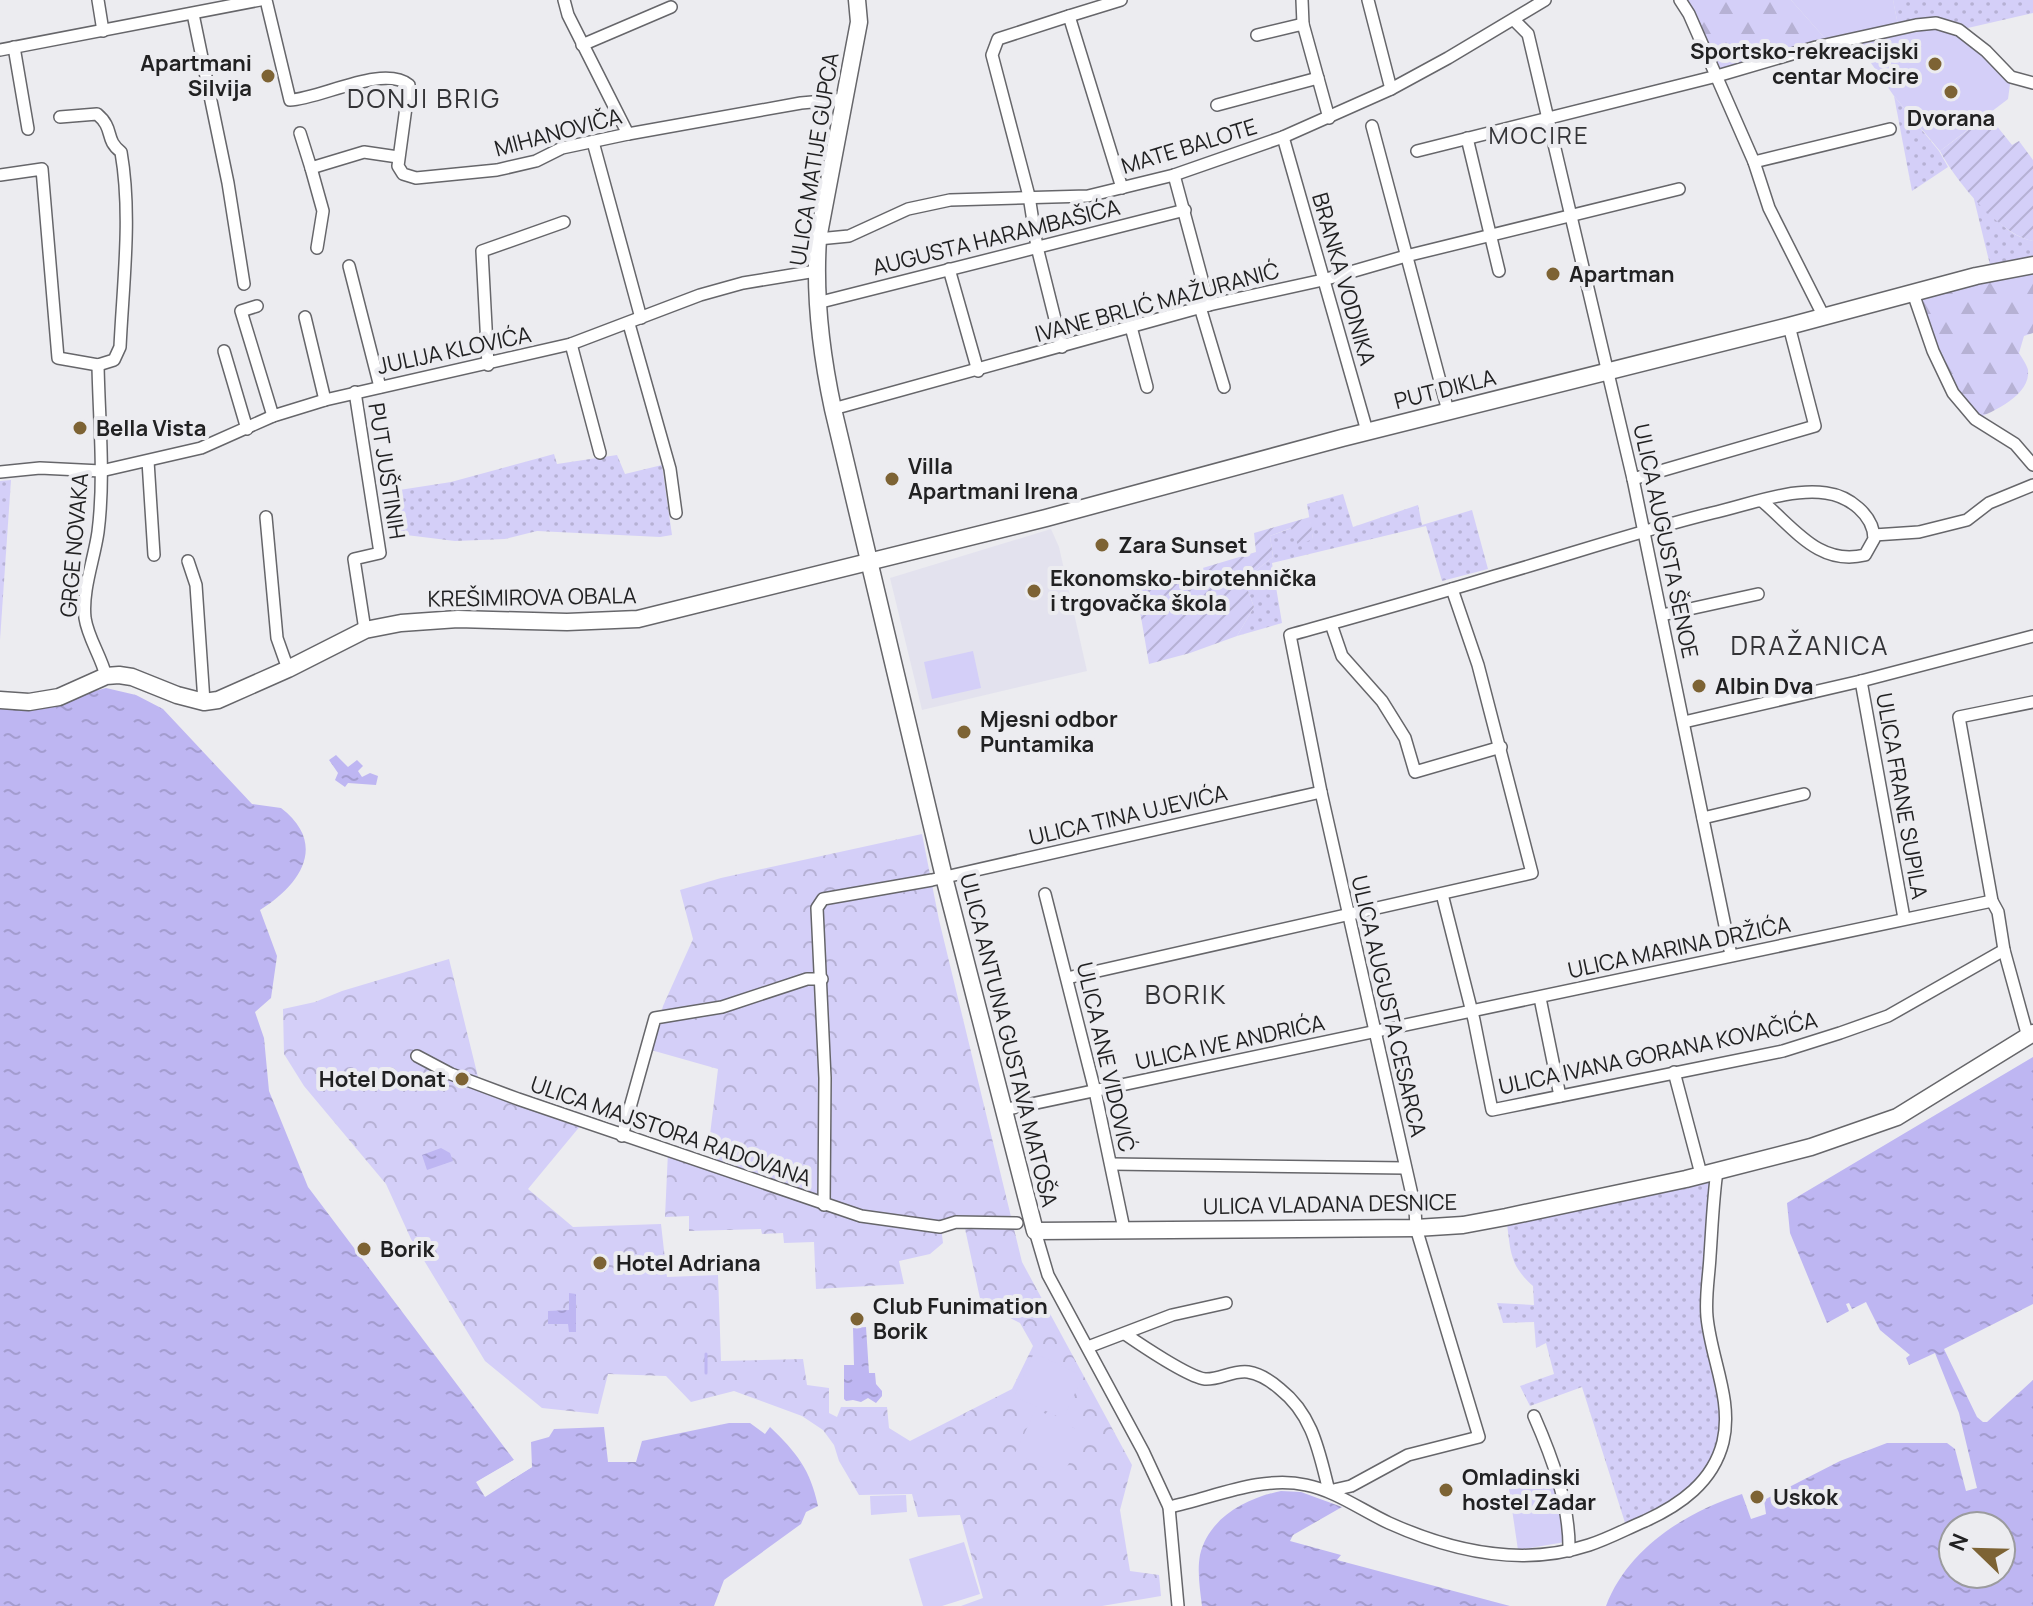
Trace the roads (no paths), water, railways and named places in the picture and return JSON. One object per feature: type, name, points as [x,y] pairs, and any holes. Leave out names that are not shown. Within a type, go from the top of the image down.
[{"type":"street","points":[[98,0],[103,31]]},
{"type":"street","points":[[0,50],[263,0],[291,103],[373,79],[405,81],[409,85],[398,157],[364,152],[311,168]]},
{"type":"street","points":[[564,0],[582,45],[628,134]]},
{"type":"street","name":"ULICA MATIJE GUPCA","points":[[857,0],[859,22],[818,239],[816,271],[821,345],[833,409],[870,561]]},
{"type":"street","points":[[1062,347],[1037,247],[1029,196],[992,55],[998,39],[1121,0]]},
{"type":"street","points":[[1302,0],[1303,24],[1329,118]]},
{"type":"street","points":[[1368,0],[1391,89]]},
{"type":"street","name":"MATE BALOTE","points":[[818,239],[849,236],[908,209],[950,200],[1088,196],[1174,175],[1283,137],[1391,89],[1545,0]]},
{"type":"street","points":[[1680,0],[1754,162],[1769,208],[1824,317]]},
{"type":"street","points":[[582,45],[671,7]]},
{"type":"street","points":[[193,14],[228,183],[244,284]]},
{"type":"street","points":[[1069,16],[1122,188]]},
{"type":"street","name":"ULICA AUGUSTA ŠENOE","points":[[1514,20],[1528,34],[1608,370],[1662,615],[1731,955]]},
{"type":"street","points":[[1417,151],[1717,76],[1816,47],[1916,25],[1936,23],[1959,30],[1986,51],[2011,77],[2033,83]]},
{"type":"street","points":[[1257,35],[1303,24]]},
{"type":"street","points":[[14,47],[28,129]]},
{"type":"street","points":[[1217,105],[1318,78]]},
{"type":"street","name":"MIHANOVIČA","points":[[398,157],[398,166],[403,174],[416,178],[497,170],[536,161],[562,148],[628,134],[801,103],[846,99]]},
{"type":"street","points":[[0,175],[42,169],[58,358],[98,365],[114,360],[119,353],[126,182],[121,152],[112,145],[107,123],[97,114],[60,117]]},
{"type":"street","points":[[1372,126],[1448,411]]},
{"type":"street","points":[[1754,162],[1890,129]]},
{"type":"street","points":[[300,133],[323,211],[317,248]]},
{"type":"street","name":"BRANKA VODNIKA","points":[[1283,137],[1367,431]]},
{"type":"street","points":[[1467,138],[1499,271]]},
{"type":"street","points":[[593,142],[641,318]]},
{"type":"street","points":[[1174,175],[1185,210],[1224,387]]},
{"type":"street","name":"IVANE BRLIĆ MAŽURANIĆ","points":[[833,409],[1205,306],[1323,280],[1406,256],[1679,189]]},
{"type":"street","name":"AUGUSTA HARAMBAŠIĆA","points":[[817,303],[1185,210]]},
{"type":"street","points":[[488,365],[482,251],[564,222]]},
{"type":"street","name":"PUT DIKLA","points":[[870,561],[1046,518],[1367,431],[2033,265]]},
{"type":"street","points":[[349,266],[380,387]]},
{"type":"street","points":[[949,269],[978,371]]},
{"type":"street","name":"JULIJA KLOVIĆA","points":[[0,472],[40,468],[101,471],[201,448],[273,416],[325,400],[571,344],[700,295],[743,283],[816,271]]},
{"type":"street","points":[[1913,293],[1933,351],[1953,393],[1975,419],[2015,444],[2033,465]]},
{"type":"street","points":[[257,306],[241,311],[273,416]]},
{"type":"street","points":[[305,317],[325,400]]},
{"type":"street","points":[[629,324],[670,469],[676,513]]},
{"type":"street","points":[[1633,479],[1815,426],[1789,326]]},
{"type":"street","points":[[1131,327],[1147,387]]},
{"type":"street","points":[[571,344],[600,453]]},
{"type":"street","points":[[224,351],[247,429]]},
{"type":"street","name":"GRGE NOVAKA","points":[[98,365],[101,471],[98,531],[85,616],[106,676]]},
{"type":"street","name":"PUT JUŠTINIH","points":[[355,392],[380,553],[354,559],[365,630]]},
{"type":"street","points":[[148,461],[154,555]]},
{"type":"street","points":[[1874,535],[1919,532],[1967,520],[1989,503],[2033,485]]},
{"type":"street","points":[[1501,747],[1415,772],[1405,738],[1382,701],[1342,656],[1331,624],[1644,530],[1762,501],[1800,492],[1829,493],[1850,503],[1867,515],[1874,535],[1865,555],[1848,559],[1823,554],[1762,501]]},
{"type":"street","points":[[266,517],[277,638],[288,669]]},
{"type":"street","points":[[0,700],[29,702],[59,697],[106,676],[132,677],[204,702],[196,585],[188,561]]},
{"type":"street","name":"KREŠIMIROVA OBALA","points":[[204,702],[218,700],[288,669],[365,630],[432,619],[567,622],[638,619],[870,561]]},
{"type":"street","name":"ULICA ANTUNA GUSTAVA MATOŠA","points":[[870,561],[944,877],[1035,1231],[1048,1275],[1143,1451],[1169,1507],[1178,1606]]},
{"type":"street","points":[[1067,978],[1532,873],[1501,747],[1452,589]]},
{"type":"street","points":[[1662,615],[1758,594]]},
{"type":"street","name":"ULICA AUGUSTA CESARCA","points":[[1329,1491],[1351,1486],[1408,1455],[1479,1437],[1416,1228],[1415,1208],[1321,792],[1290,635],[1331,624]]},
{"type":"street","points":[[1684,722],[1861,681],[2033,636]]},
{"type":"street","name":"ULICA FRANE SUPILA","points":[[1861,681],[1904,918]]},
{"type":"street","points":[[2030,1035],[2004,950],[1998,912],[1992,901],[1959,717],[2033,702]]},
{"type":"street","name":"ULICA TINA UJEVIĆA","points":[[944,877],[1321,792]]},
{"type":"street","points":[[1703,818],[1804,794]]},
{"type":"street","name":"ULICA MAJSTORA RADOVANA","points":[[417,1056],[451,1074],[824,1205],[825,1078],[817,908],[823,899],[944,877]]},
{"type":"street","name":"ULICA ANE VIDOVIĆ","points":[[1045,894],[1095,1091],[1124,1229]]},
{"type":"street","points":[[1442,894],[1471,1011]]},
{"type":"street","name":"ULICA MARINA DRŽIĆA","points":[[1374,1032],[1992,901]]},
{"type":"street","name":"ULICA IVANA GORANA KOVAČIĆA","points":[[1471,1011],[1492,1110],[1783,1051],[1888,1016],[2004,950]]},
{"type":"street","points":[[622,1136],[655,1018],[722,1007],[807,979],[822,979]]},
{"type":"street","points":[[1540,998],[1560,1096]]},
{"type":"street","name":"ULICA IVE ANDRIĆA","points":[[1003,1110],[1374,1032]]},
{"type":"street","name":"ULICA VLADANA DESNICE","points":[[1035,1231],[1416,1228],[1463,1225],[1506,1217],[1709,1173],[1811,1147],[1897,1117],[2030,1035]]},
{"type":"street","points":[[1169,1507],[1236,1489],[1280,1482],[1304,1484],[1329,1491],[1426,1540],[1468,1551],[1514,1555],[1569,1551],[1590,1545],[1640,1523],[1691,1495],[1705,1479],[1722,1445],[1726,1410],[1707,1318],[1709,1173],[1674,1072]]},
{"type":"street","points":[[1111,1164],[1405,1168]]},
{"type":"street","points":[[824,1205],[861,1216],[940,1227],[956,1222],[1017,1223]]},
{"type":"street","points":[[1088,1347],[1172,1315],[1226,1303]]},
{"type":"street","points":[[1125,1334],[1168,1361],[1206,1379],[1234,1372],[1249,1372],[1270,1381],[1294,1400],[1308,1420],[1329,1491]]},
{"type":"street","points":[[1534,1416],[1552,1456],[1569,1536],[1569,1551]]},
{"type":"water","points":[[106,688],[136,695],[163,709],[252,804],[281,808],[303,836],[306,850],[296,877],[260,910],[277,956],[271,998],[255,1012],[264,1038],[269,1091],[308,1187],[514,1460],[477,1482],[485,1496],[532,1467],[531,1442],[549,1437],[554,1429],[604,1427],[608,1462],[636,1462],[642,1441],[729,1423],[750,1423],[765,1434],[770,1427],[801,1462],[818,1506],[806,1512],[801,1524],[724,1580],[714,1606],[0,1606],[0,708],[41,707]]},
{"type":"water","points":[[336,755],[348,767],[357,760],[363,766],[358,771],[362,777],[370,773],[378,776],[376,785],[348,783],[345,787],[335,780],[338,773],[329,760]]},
{"type":"water","points":[[2033,1057],[2033,1304],[1944,1349],[1977,1417],[1983,1422],[1987,1422],[2033,1380],[2033,1606],[1606,1606],[1629,1567],[1661,1535],[1680,1522],[1742,1494],[1751,1519],[1766,1514],[1764,1500],[1840,1461],[1887,1443],[1947,1443],[1955,1449],[1966,1491],[1977,1488],[1959,1413],[1935,1353],[1909,1365],[1906,1358],[1910,1355],[1880,1330],[1866,1302],[1852,1309],[1849,1303],[1846,1304],[1849,1311],[1827,1323],[1790,1233],[1787,1203]]},
{"type":"water","points":[[441,1148],[450,1153],[453,1161],[427,1170],[422,1155]]},
{"type":"water","points":[[569,1293],[576,1294],[576,1332],[569,1332],[568,1324],[548,1324],[548,1311],[569,1310]]},
{"type":"water","points":[[866,1327],[869,1373],[875,1373],[882,1396],[876,1403],[868,1398],[861,1402],[846,1401],[844,1365],[854,1365],[853,1328]]},
{"type":"water","points":[[1281,1491],[1301,1492],[1342,1507],[1293,1535],[1290,1541],[1341,1555],[1337,1560],[1510,1606],[1202,1606],[1199,1561],[1212,1530],[1243,1504]]},
{"type":"waterway","points":[[706,1354],[706,1373]]},
{"type":"place","name":"Sportsko-rekreacijski centar Mocire","points":[[1935,64]]},
{"type":"place","name":"Apartmani Silvija","points":[[268,76]]},
{"type":"place","name":"Dvorana","points":[[1951,92]]},
{"type":"place","name":"Apartman","points":[[1553,274]]},
{"type":"place","name":"Bella Vista","points":[[80,428]]},
{"type":"place","name":"Villa Apartmani Irena","points":[[892,479]]},
{"type":"place","name":"Zara Sunset","points":[[1102,545]]},
{"type":"place","name":"Ekonomsko-birotehnička i trgovačka škola","points":[[1034,591]]},
{"type":"place","name":"Albin Dva","points":[[1699,686]]},
{"type":"place","name":"Mjesni odbor Puntamika","points":[[964,732]]},
{"type":"place","name":"Hotel Donat","points":[[462,1079]]},
{"type":"place","name":"Borik","points":[[364,1249]]},
{"type":"place","name":"Hotel Adriana","points":[[600,1263]]},
{"type":"place","name":"Club Funimation Borik","points":[[857,1319]]},
{"type":"place","name":"Omladinski hostel Zadar","points":[[1446,1490]]},
{"type":"place","name":"Uskok","points":[[1757,1497]]},
{"type":"district","name":"DONJI BRIG","points":[[424,99]]},
{"type":"district","name":"MOCIRE","points":[[1539,136]]},
{"type":"district","name":"DRAŽANICA","points":[[1810,646]]},
{"type":"district","name":"BORIK","points":[[1186,995]]}]
